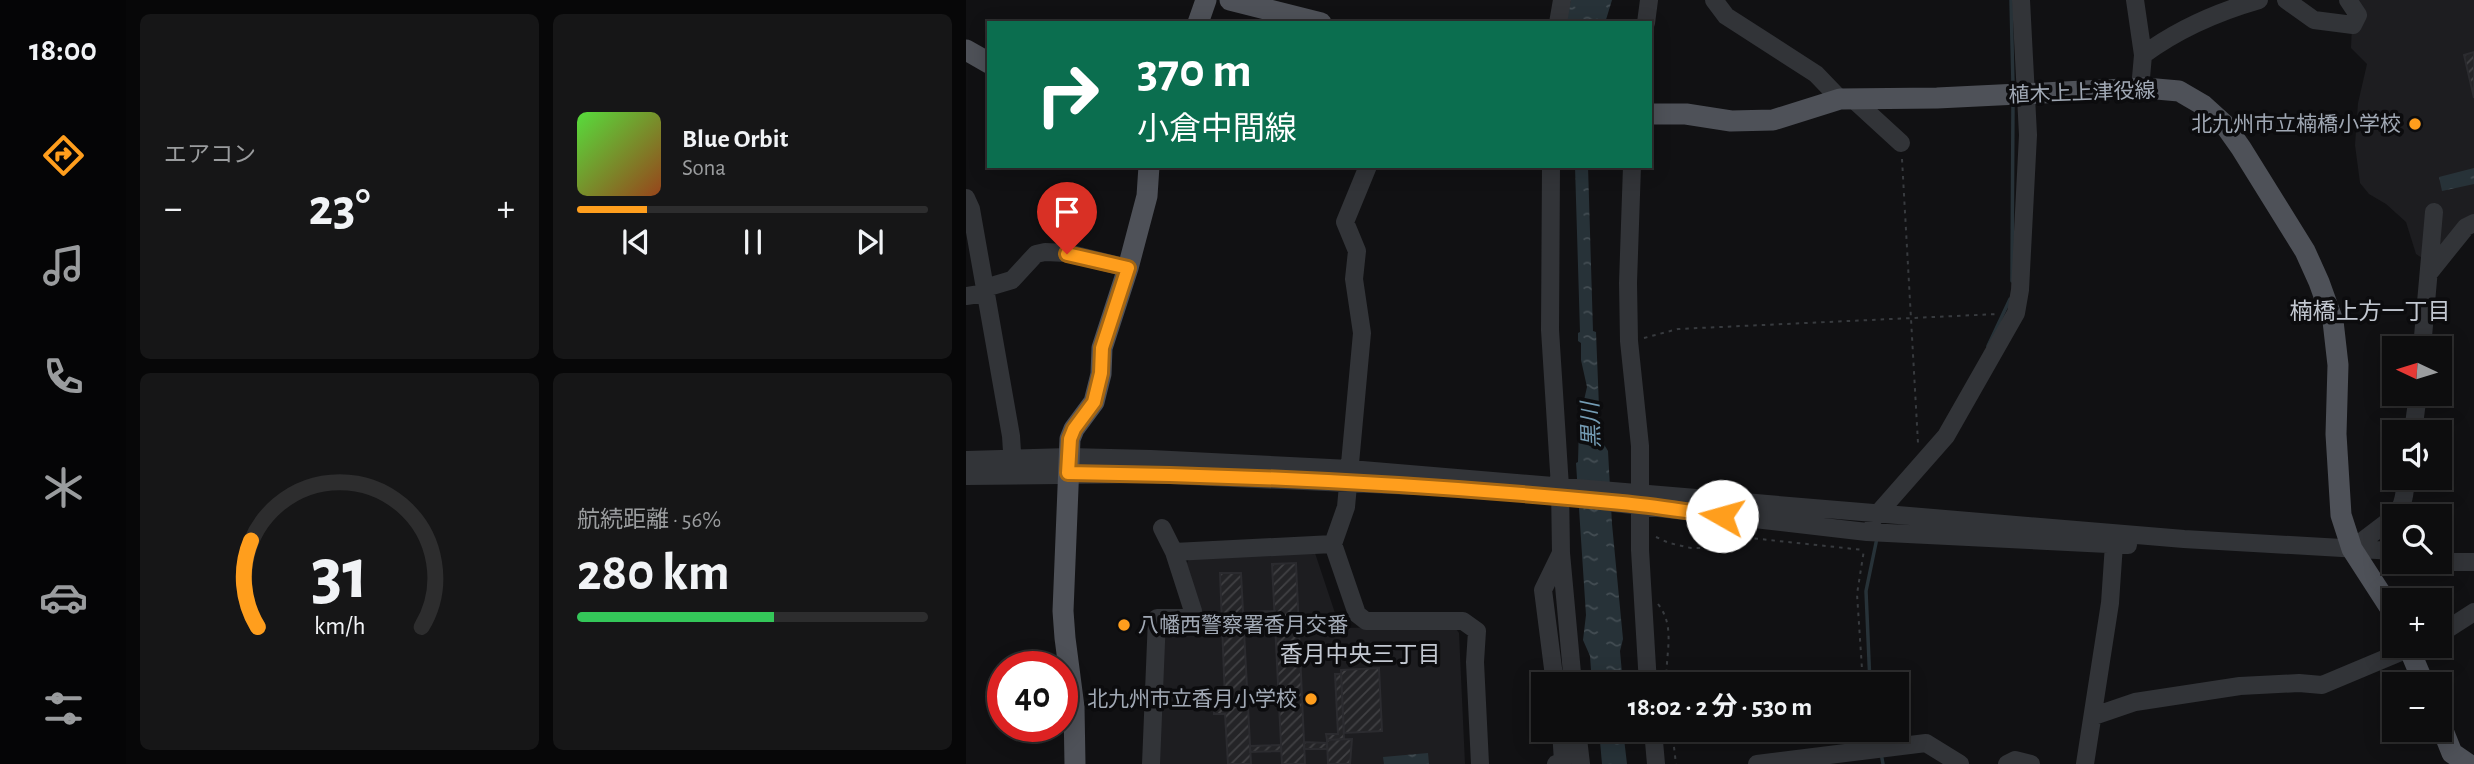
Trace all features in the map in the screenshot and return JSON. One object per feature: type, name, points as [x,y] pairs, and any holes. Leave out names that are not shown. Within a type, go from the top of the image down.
[{"type":"main road","points":[[1199,21],[1206,0]]},
{"type":"main road","points":[[1230,0],[1313,21]]},
{"type":"main road","points":[[966,50],[987,62]]},
{"type":"main road","name":"植木上上津役線","points":[[1652,114],[1686,114],[1731,121],[1773,120],[1846,99],[2140,89],[2179,91],[2203,105],[2224,124],[2241,148],[2305,251],[2333,321],[2339,365],[2336,434],[2340,515],[2355,552],[2382,595]]},
{"type":"main road","points":[[1075,764],[1074,707],[1063,611],[1070,439],[1094,402],[1101,373],[1102,348],[1128,268],[1147,196],[1149,168]]},
{"type":"main road","points":[[2448,742],[2452,753],[2468,764]]},
{"type":"street","points":[[1558,21],[1562,0]]},
{"type":"street","points":[[1646,21],[1649,0]]},
{"type":"street","points":[[1714,0],[1726,16],[1816,74],[1901,143]]},
{"type":"street","points":[[1867,532],[1875,514],[1946,436],[2016,313],[2020,290],[2028,135],[2021,0]]},
{"type":"street","points":[[2135,0],[2143,55],[2140,89]]},
{"type":"street","points":[[2143,55],[2186,28],[2227,9],[2259,0]]},
{"type":"street","points":[[2286,0],[2314,20],[2353,25],[2358,15],[2348,0]]},
{"type":"street","points":[[1366,168],[1345,222],[1357,251],[1354,279],[1362,333],[1346,507],[1333,544],[1357,614],[1366,621],[1463,621],[1477,631],[1475,662],[1480,764]]},
{"type":"street","points":[[1551,168],[1550,330],[1561,553],[1572,672]]},
{"type":"street","points":[[1632,168],[1629,341],[1640,446],[1633,499],[1640,530],[1647,672]]},
{"type":"street","points":[[966,198],[975,226],[1011,436],[1013,466]]},
{"type":"street","points":[[2424,336],[2434,212]]},
{"type":"street","points":[[2429,273],[2466,228],[2474,223]]},
{"type":"street","points":[[966,296],[1012,280],[1036,254],[1045,252],[1067,254],[1128,268]]},
{"type":"street","points":[[966,460],[1013,466],[1069,465],[1206,476],[1349,476],[1633,499],[2068,528],[2355,552],[2382,558]]},
{"type":"street","points":[[966,476],[1013,466]]},
{"type":"street","points":[[1633,499],[1867,532],[2114,544],[2382,551]]},
{"type":"street","points":[[1151,764],[1157,618],[1188,618],[1193,611],[1174,552],[1161,528]]},
{"type":"street","points":[[2355,552],[2382,528]]},
{"type":"street","points":[[1174,552],[1333,544]]},
{"type":"street","points":[[2085,764],[2110,603],[2114,544]]},
{"type":"street","points":[[1553,672],[1543,590],[1561,553]]},
{"type":"street","points":[[2452,553],[2474,554]]},
{"type":"street","points":[[2452,562],[2474,562]]},
{"type":"street","points":[[2452,626],[2474,612]]},
{"type":"street","points":[[2094,716],[2135,702],[2240,686],[2299,683],[2322,685],[2385,658]]},
{"type":"street","points":[[1556,764],[1563,762],[1562,742]]},
{"type":"street","points":[[1578,742],[1581,764]]},
{"type":"street","points":[[1654,742],[1656,764]]},
{"type":"street","points":[[1757,764],[1926,743],[1960,764]]},
{"type":"street","points":[[2007,764],[2015,760],[2031,764]]},
{"type":"path","points":[[1901,143],[1919,466]]},
{"type":"path","points":[[1629,341],[1678,329],[2016,313]]},
{"type":"path","points":[[1640,530],[1670,544],[1692,548],[1718,548],[1750,538],[1864,550]]},
{"type":"path","points":[[1862,672],[1857,594],[1867,532]]},
{"type":"path","points":[[1655,600],[1666,614],[1670,636],[1666,672]]},
{"type":"path","points":[[1673,742],[1676,764]]},
{"type":"shaded area","name":"北九州市立楠橋小学校","points":[[2353,0],[2474,0],[2474,218],[2425,260],[2416,254],[2406,222],[2386,204],[2369,194],[2360,183],[2355,145],[2358,103],[2367,64],[2351,48]]},
{"type":"shaded area","name":"北九州市立香月小学校","points":[[1315,553],[1340,628],[1454,626],[1459,633],[1465,764],[1156,764],[1163,629],[1166,625],[1192,624],[1185,567],[1189,559]]},
{"type":"water","points":[[1571,0],[1612,0],[1606,21],[1566,21]]},
{"type":"water","name":"黒川","points":[[1575,168],[1588,168],[1593,331],[1596,332],[1600,432],[1608,451],[1623,639],[1620,651],[1622,672],[1591,672],[1590,656],[1583,640],[1586,615],[1576,463],[1579,426],[1583,422],[1582,409],[1587,387],[1578,333]]},
{"type":"water","points":[[2474,168],[2474,184],[2442,191],[2439,177]]},
{"type":"water","points":[[1600,742],[1624,742],[1627,764],[1602,764]]},
{"type":"water","points":[[1428,753],[1429,764],[1384,764],[1383,757]]},
{"type":"building","points":[[2474,52],[2474,98],[2464,55]]},
{"type":"building","points":[[1296,563],[1305,764],[1282,764],[1272,564]]},
{"type":"building","points":[[1220,573],[1241,573],[1251,764],[1228,764],[1225,714],[1214,714],[1214,702],[1225,700]]},
{"type":"building","points":[[1275,611],[1275,619],[1244,620],[1243,612]]},
{"type":"building","points":[[1379,668],[1382,731],[1344,733],[1341,670]]},
{"type":"building","points":[[1335,674],[1341,674],[1344,739],[1327,740],[1326,734],[1338,734]]},
{"type":"building","points":[[1352,739],[1350,764],[1328,764],[1327,740]]},
{"type":"building","points":[[1304,742],[1327,743],[1327,749],[1304,749]]},
{"type":"building","points":[[1281,745],[1281,751],[1250,752],[1250,746]]},
{"type":"waterway","points":[[2011,0],[2013,85]]},
{"type":"waterway","points":[[2012,281],[2013,100]]},
{"type":"waterway","points":[[1988,346],[2010,299]]},
{"type":"waterway","points":[[1869,672],[1866,591],[1877,538]]},
{"type":"waterway","points":[[1881,753],[1883,764]]},
{"type":"place","name":"北九州市立楠橋小学校","points":[[2415,124]]},
{"type":"place","name":"八幡西警察署香月交番","points":[[1124,625]]},
{"type":"place","name":"北九州市立香月小学校","points":[[1311,699]]},
{"type":"district","name":"楠橋上方一丁目","points":[[2370,312]]},
{"type":"district","name":"香月中央三丁目","points":[[1360,655]]},
{"type":"route","points":[[1067,254],[1128,268],[1102,348],[1101,373],[1094,402],[1070,439],[1068,473],[1206,476],[1414,486],[1625,503],[1722,516]]}]
